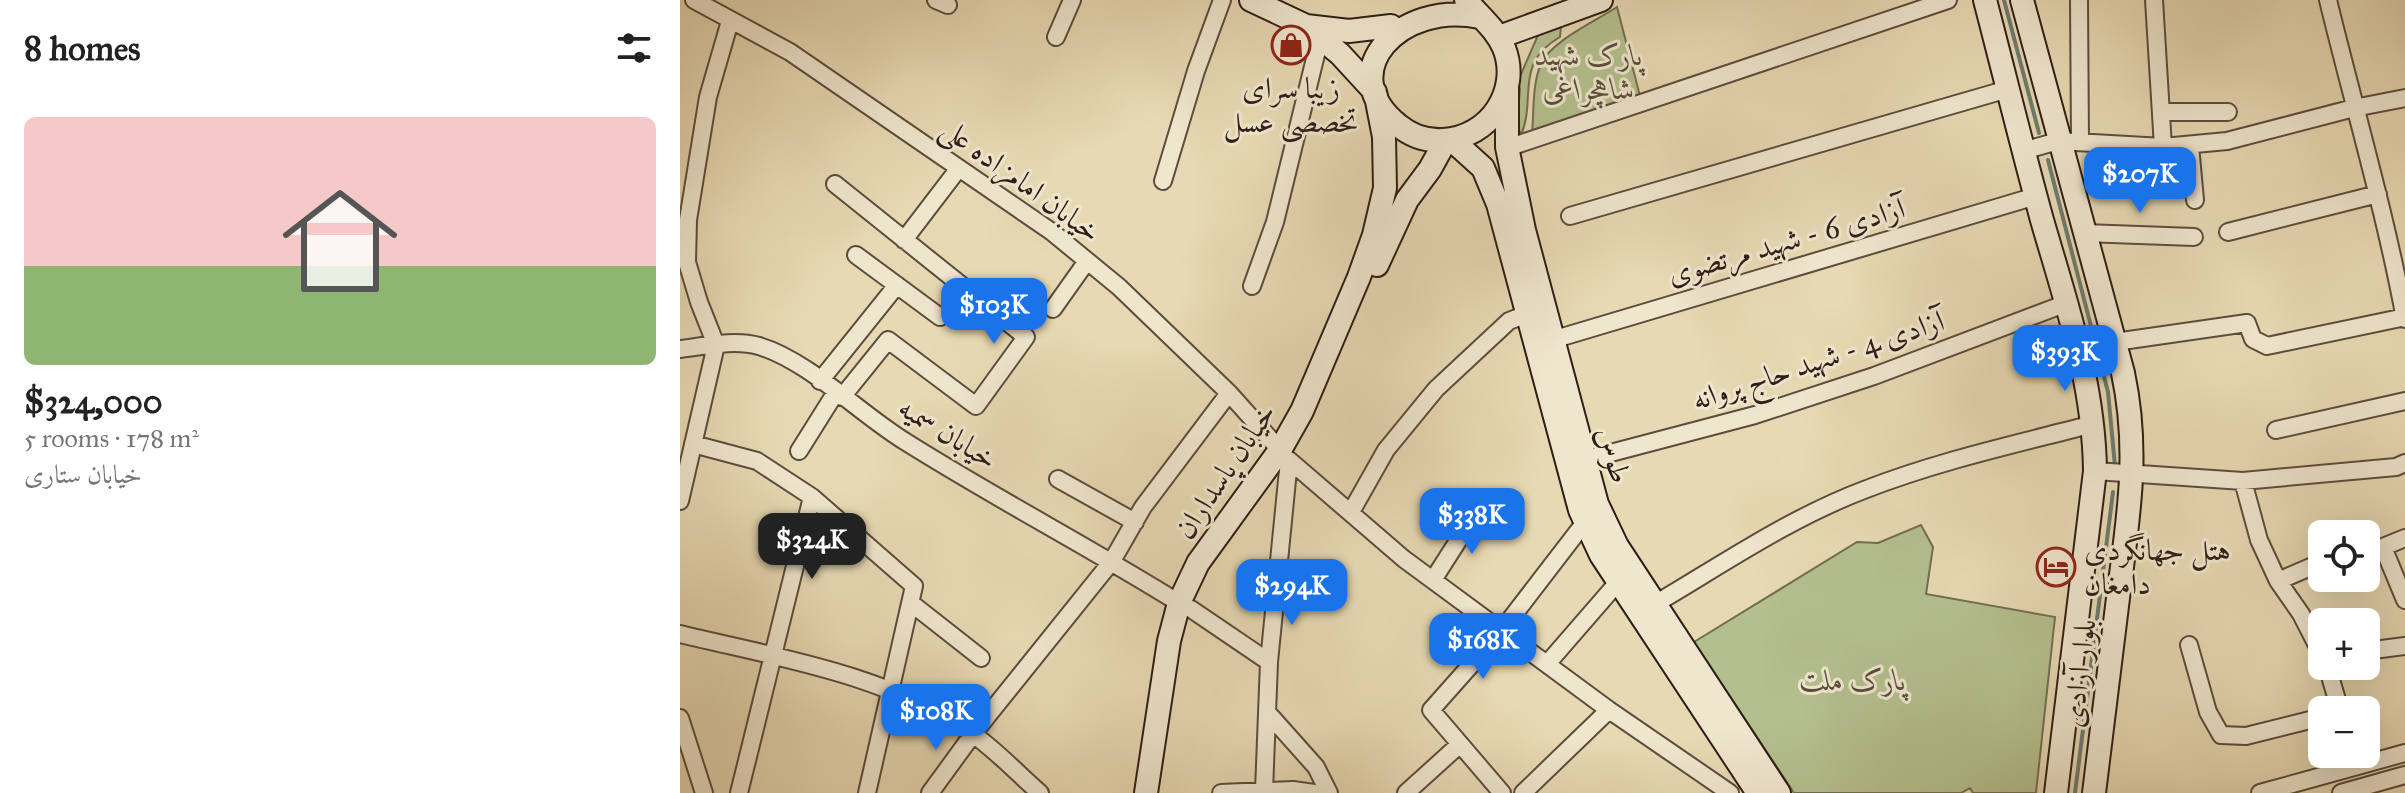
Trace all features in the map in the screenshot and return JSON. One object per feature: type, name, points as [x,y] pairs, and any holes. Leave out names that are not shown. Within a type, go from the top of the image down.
[{"type":"street","points":[[1056,37],[1072,0]]},
{"type":"street","points":[[1163,181],[1196,71],[1222,0]]},
{"type":"street","points":[[1251,0],[1313,32],[1340,54],[1376,94]]},
{"type":"street","points":[[1499,37],[1601,0]]},
{"type":"street","points":[[1516,145],[1948,0]]},
{"type":"street","name":"بلوار آزادی","points":[[1985,0],[2023,151],[2083,360],[2093,424],[2095,471],[2056,793]]},
{"type":"street","name":"بلوار آزادی","points":[[2022,0],[2069,141],[2084,233],[2130,405],[2133,475],[2094,793]]},
{"type":"street","points":[[2069,141],[2079,0]]},
{"type":"street","points":[[2154,0],[2163,147]]},
{"type":"street","points":[[2115,342],[2247,323],[2253,339],[2267,346],[2405,318],[2386,223],[2328,0]]},
{"type":"street","name":"خیابان امامزاده علی","points":[[698,1],[790,52],[1052,232],[1119,287],[1229,393],[1284,455],[1404,559],[1609,710],[1730,793]]},
{"type":"street","points":[[1313,32],[1349,31],[1395,20],[1417,9],[1442,5],[1473,9],[1499,37],[1508,61],[1507,88],[1496,112],[1487,122],[1465,136],[1449,140],[1425,139],[1401,128],[1383,109],[1376,94],[1372,71],[1378,46],[1395,20]]},
{"type":"street","points":[[680,501],[716,345],[687,262],[688,220],[708,97],[730,21]]},
{"type":"street","points":[[1252,286],[1275,222],[1313,32]]},
{"type":"street","name":"طوس","points":[[1507,88],[1507,147],[1524,230],[1597,504],[1617,546],[1779,793]]},
{"type":"street","points":[[1570,216],[2008,89]]},
{"type":"street","name":"خیابان پاسداران","points":[[1284,455],[1374,235],[1385,188],[1384,137],[1376,94]]},
{"type":"street","points":[[2023,151],[2069,141],[2163,147],[2227,141],[2405,98]]},
{"type":"street","points":[[2161,112],[2228,112]]},
{"type":"street","name":"خیابان پاسداران","points":[[1146,793],[1169,641],[1185,606],[1317,409],[1407,200],[1449,140]]},
{"type":"street","name":"طوس","points":[[1449,140],[1483,168],[1498,204],[1566,465],[1585,522],[1601,555],[1754,792]]},
{"type":"street","points":[[2190,146],[2195,200]]},
{"type":"street","points":[[904,240],[959,168]]},
{"type":"street","points":[[799,451],[839,394],[888,340],[976,406],[1026,337],[835,184]]},
{"type":"street","points":[[2228,232],[2378,194]]},
{"type":"street","name":"آزادی 6 - شهید مرتضوی","points":[[1552,340],[2036,196]]},
{"type":"street","points":[[2386,223],[2405,221]]},
{"type":"street","points":[[2084,233],[2194,237]]},
{"type":"street","points":[[856,255],[940,317]]},
{"type":"street","points":[[1053,309],[1087,261]]},
{"type":"street","points":[[820,381],[897,285]]},
{"type":"street","name":"آزادی 4 - شهید حاج پروانه","points":[[1584,460],[1785,405],[1874,376],[2067,303]]},
{"type":"street","points":[[1351,512],[1386,450],[1436,389],[1509,321],[1527,314]]},
{"type":"street","name":"خیابان سمیه","points":[[680,349],[733,343],[758,346],[792,361],[904,441],[1112,561],[1269,662]]},
{"type":"street","points":[[930,793],[973,734],[1112,561],[1135,522],[1229,393]]},
{"type":"street","points":[[2276,430],[2405,401]]},
{"type":"street","points":[[1655,604],[1786,526],[1863,490],[1958,459],[2093,424]]},
{"type":"street","points":[[693,444],[757,461],[812,497],[914,586],[867,793]]},
{"type":"street","points":[[1264,791],[1269,662],[1284,455]]},
{"type":"street","points":[[2095,471],[2243,481],[2396,467],[2405,463]]},
{"type":"street","points":[[1058,479],[1135,522]]},
{"type":"street","points":[[2243,481],[2259,540],[2278,581],[2308,628]]},
{"type":"street","points":[[739,793],[812,497]]},
{"type":"street","points":[[1433,580],[1477,511]]},
{"type":"street","points":[[1502,793],[1431,710],[1502,630],[1585,522]]},
{"type":"street","points":[[2405,538],[2383,547],[2405,600]]},
{"type":"street","points":[[2278,581],[2308,568]]},
{"type":"street","points":[[1547,664],[1619,581]]},
{"type":"street","points":[[911,603],[981,658]]},
{"type":"street","name":"خیابان پاسداران","points":[[1158,793],[1185,606]]},
{"type":"street","points":[[680,634],[859,677],[892,689],[973,734],[1040,793]]},
{"type":"street","points":[[2189,645],[2208,712],[2221,735],[2246,736],[2308,720]]},
{"type":"street","points":[[2380,648],[2405,646]]},
{"type":"street","points":[[1523,793],[1609,710]]},
{"type":"street","points":[[1267,712],[1316,767],[1329,793]]},
{"type":"street","points":[[680,718],[704,793]]},
{"type":"street","points":[[1406,793],[1459,745]]},
{"type":"street","points":[[2380,756],[2405,753]]},
{"type":"street","points":[[2260,793],[2332,768]]},
{"type":"street","points":[[2357,768],[2364,790]]},
{"type":"street","points":[[2341,793],[2364,790],[2405,775]]},
{"type":"street","points":[[1221,793],[1314,793]]},
{"type":"green space","name":"پارک شهید شاهچراغی","points":[[1617,7],[1640,96],[1532,134],[1536,80],[1546,56],[1564,40]]},
{"type":"green space","points":[[1561,27],[1560,37],[1545,47],[1531,70],[1521,135],[1517,124],[1518,81],[1538,35]]},
{"type":"green space","name":"پارک ملت","points":[[1921,525],[1933,547],[1926,594],[2055,617],[2036,793],[1973,793],[1970,788],[1961,793],[1794,793],[1694,642],[1857,542],[1878,543]]},
{"type":"waterway","points":[[2004,0],[2039,133]]},
{"type":"waterway","points":[[2048,160],[2108,392],[2115,466]]},
{"type":"waterway","points":[[2075,793],[2113,492]]},
{"type":"place","name":"زیبا سرای تخصصی عسل","points":[[1291,45]]},
{"type":"place","name":"هتل جهانگردى دامغان","points":[[2056,567]]}]
